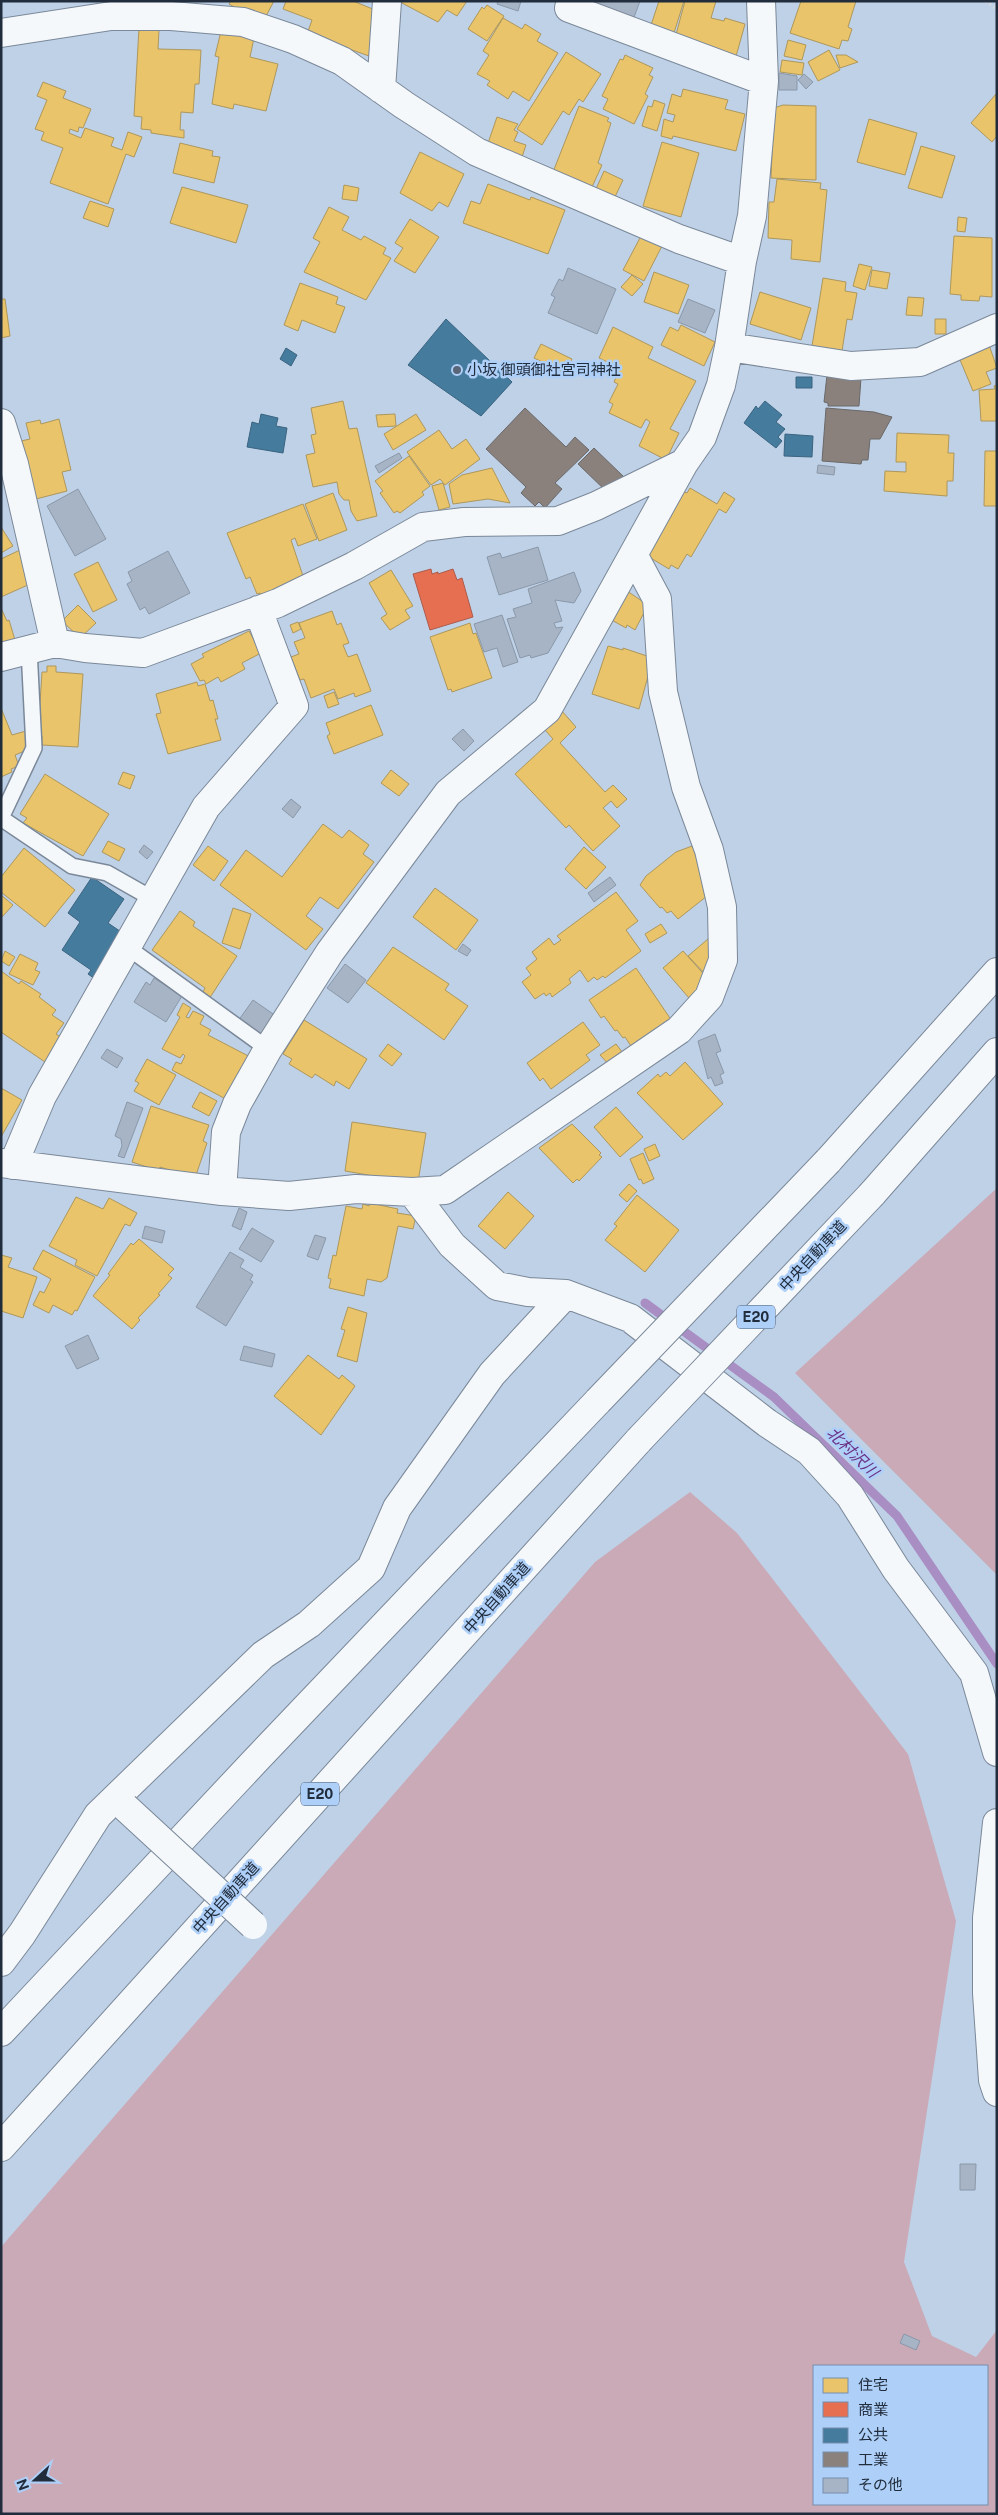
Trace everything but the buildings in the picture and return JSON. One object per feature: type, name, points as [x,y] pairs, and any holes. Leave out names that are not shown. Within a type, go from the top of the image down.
[{"type":"main road","points":[[381,89],[387,1]]},
{"type":"main road","points":[[222,1191],[226,1132],[237,1104],[268,1049],[330,952],[448,793],[547,710],[684,463],[702,437],[721,385],[729,348],[742,261],[752,216],[764,81],[761,1]]},
{"type":"main road","points":[[569,8],[764,81]]},
{"type":"main road","points":[[1,33],[111,16],[171,16],[243,22],[293,39],[342,61],[477,152],[679,240],[742,261]]},
{"type":"main road","points":[[729,348],[852,366],[920,362],[997,328]]},
{"type":"main road","points":[[1,424],[14,464],[55,643]]},
{"type":"main road","points":[[1,657],[29,648],[55,643],[85,648],[143,653],[258,610],[354,566],[423,527],[464,522],[558,521],[596,506],[684,463]]},
{"type":"main road","points":[[258,610],[294,706],[206,807],[42,1096],[7,1164],[222,1191],[289,1196],[356,1189],[412,1192],[445,1190],[679,1030],[709,997],[723,960],[722,907],[708,850],[686,787],[664,692],[657,599],[634,556]]},
{"type":"main road","points":[[1,2032],[249,1768],[828,1161],[997,972]]},
{"type":"main road","name":"中央自動車道","points":[[1,2147],[639,1440],[872,1194],[997,1052]]},
{"type":"main road","points":[[412,1192],[452,1245],[497,1286],[528,1292],[566,1294],[630,1318],[767,1423],[809,1451],[850,1496],[896,1569],[986,1676],[997,1752]]},
{"type":"main road","points":[[1,1962],[22,1934],[98,1815],[119,1803],[263,1655],[309,1624],[371,1568],[397,1508],[492,1374],[566,1294]]},
{"type":"main road","points":[[119,1803],[253,1925]]},
{"type":"main road","points":[[997,1823],[987,1918],[987,1993],[993,2080],[997,2092]]},
{"type":"lane","points":[[29,648],[34,748],[1,818],[72,866],[107,873],[153,899]]},
{"type":"lane","points":[[127,947],[268,1049]]},
{"type":"path","points":[[985,1],[997,9]]},
{"type":"shaded area","points":[[997,1188],[997,1575],[795,1373]]},
{"type":"shaded area","points":[[690,1492],[737,1533],[908,1754],[956,1921],[904,2262],[932,2336],[976,2357],[997,2330],[997,2514],[1,2514],[1,2247],[595,1562]]},
{"type":"waterway","name":"北村沢川","points":[[645,1303],[774,1397],[897,1516],[997,1664]]},
{"type":"place","name":"小坂 御頭御社宮司神社","points":[[457,370]]}]
